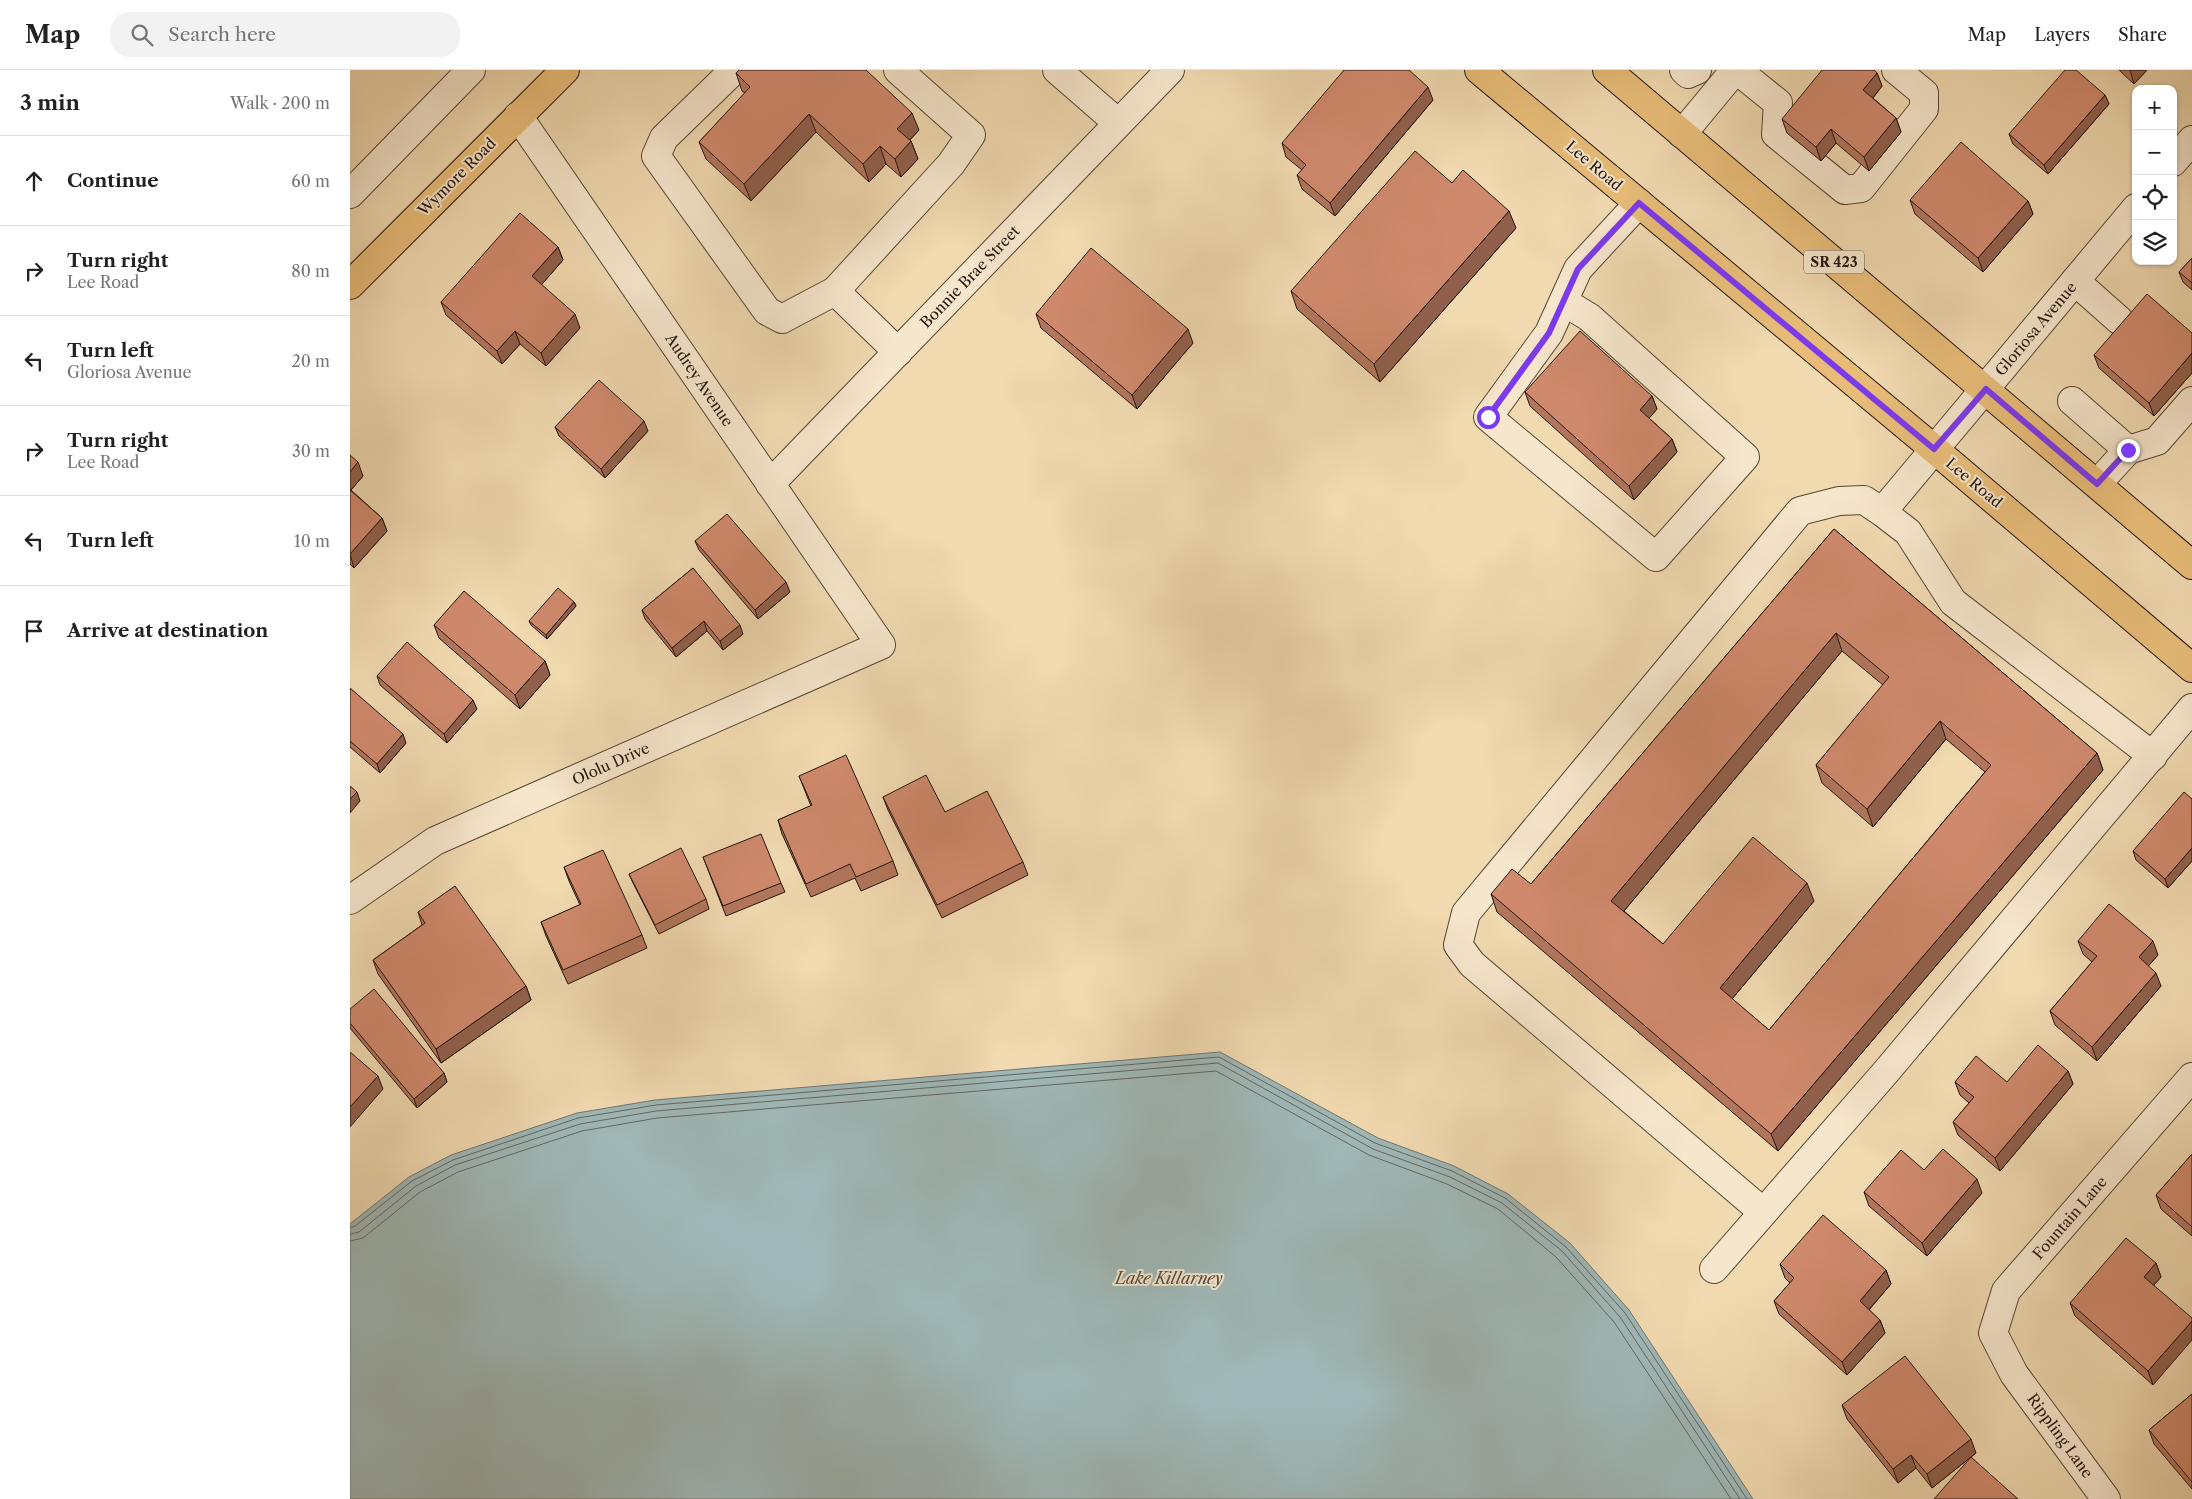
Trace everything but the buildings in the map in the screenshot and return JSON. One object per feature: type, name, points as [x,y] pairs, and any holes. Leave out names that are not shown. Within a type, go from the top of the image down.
[{"type":"main road","name":"Wymore Road","points":[[350,286],[565,70]]},
{"type":"main road","name":"Lee Road","points":[[1479,70],[1934,449],[2192,668]]},
{"type":"main road","name":"SR 423","points":[[1607,70],[2192,565]]},
{"type":"street","points":[[350,194],[471,70]]},
{"type":"street","points":[[734,70],[664,138],[656,156],[767,311],[782,319],[835,291],[951,164],[970,135],[898,70]]},
{"type":"street","points":[[1057,70],[1118,123]]},
{"type":"street","name":"Bonnie Brae Street","points":[[770,484],[1170,70]]},
{"type":"street","points":[[1684,70],[1688,74],[1697,70]]},
{"type":"street","points":[[1682,134],[1736,70],[1778,103],[1776,134],[1845,190],[1861,188],[1924,109],[1924,93],[1896,70]]},
{"type":"street","name":"Audrey Avenue","points":[[518,116],[881,645]]},
{"type":"street","points":[[2177,157],[2192,140]]},
{"type":"street","points":[[1564,302],[1590,317],[1745,457],[1656,557],[1488,417],[1549,333],[1578,269],[1639,203]]},
{"type":"street","name":"Gloriosa Avenue","points":[[1882,512],[2132,213]]},
{"type":"street","points":[[2075,282],[2119,320]]},
{"type":"street","points":[[835,291],[898,352]]},
{"type":"street","points":[[2072,401],[2128,450]]},
{"type":"street","points":[[2097,484],[2128,450],[2156,442],[2192,401]]},
{"type":"street","points":[[1763,1212],[1472,964],[1458,944],[1466,913],[1800,511],[1839,501],[1864,500],[1882,512],[1908,532],[1953,602],[2153,756]]},
{"type":"street","name":"Ololu Drive","points":[[350,900],[435,841],[881,645]]},
{"type":"street","points":[[1714,1269],[1884,1073],[2192,708]]},
{"type":"street","name":"Fountain Lane","points":[[2014,1374],[1994,1333],[2006,1291],[2192,1077]]},
{"type":"street","name":"Rippling Lane","points":[[2014,1374],[2106,1499]]},
{"type":"water","name":"Lake Killarney","points":[[1220,1052],[1378,1138],[1454,1166],[1508,1194],[1570,1243],[1629,1310],[1753,1499],[350,1499],[350,1224],[409,1177],[451,1155],[577,1113],[655,1100]]},
{"type":"route","points":[[1488,417],[1549,333],[1578,269],[1639,203],[1934,449],[1986,389],[2097,484],[2128,450]]}]
